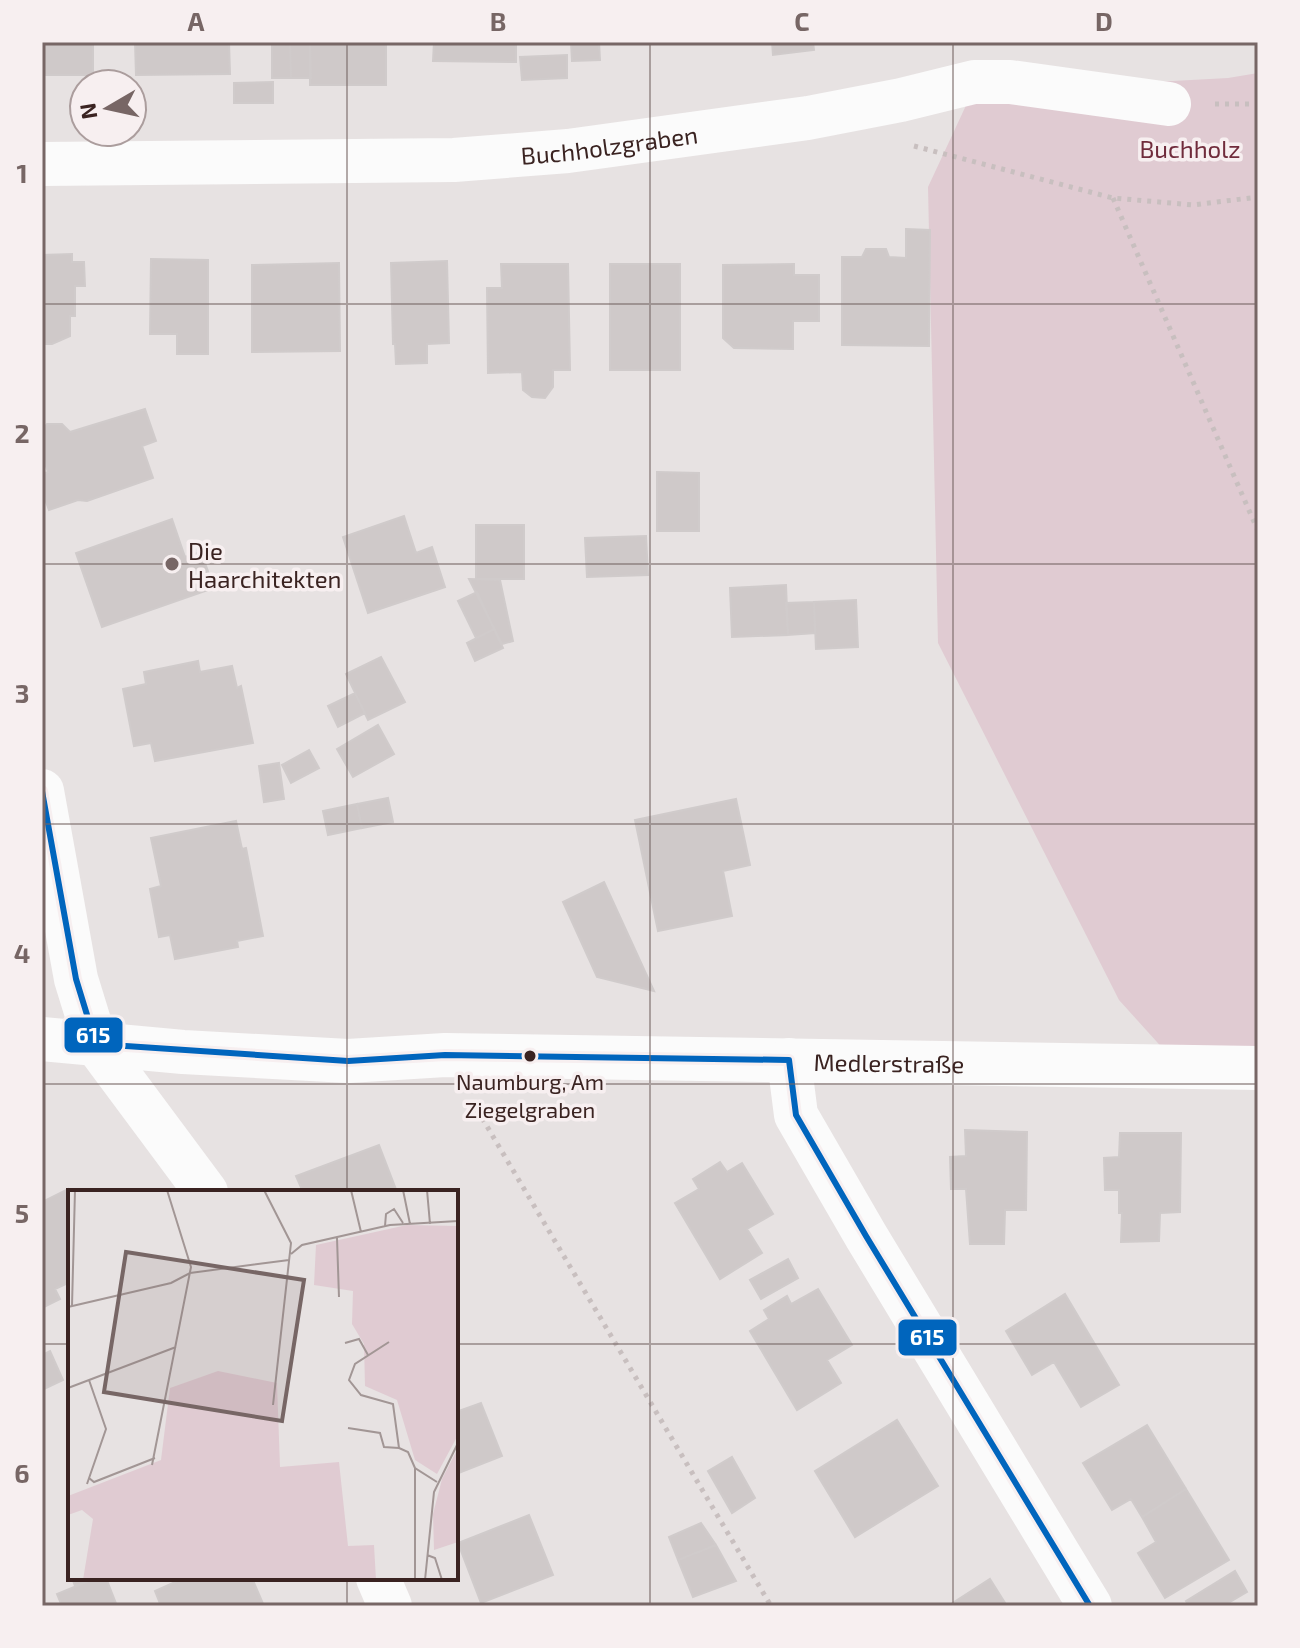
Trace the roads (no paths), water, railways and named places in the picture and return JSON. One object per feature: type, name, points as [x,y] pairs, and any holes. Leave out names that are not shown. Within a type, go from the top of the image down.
[{"type":"street","name":"Buchholzgraben","points":[[42,164],[438,161],[568,151],[808,118],[974,82],[1010,82],[1169,104]]},
{"type":"street","points":[[42,791],[76,979],[96,1044],[205,1190]]},
{"type":"street","name":"Medlerstraße","points":[[42,1039],[348,1061],[445,1055],[1258,1068]]},
{"type":"street","points":[[789,1060],[796,1115],[1090,1606]]},
{"type":"street","points":[[379,1580],[390,1606]]},
{"type":"place","name":"Die Haarchitekten","points":[[172,564]]},
{"type":"place","name":"Naumburg, Am Ziegelgraben","points":[[530,1056]]},
{"type":"park label","name":"Buchholz","points":[[1190,148]]}]
